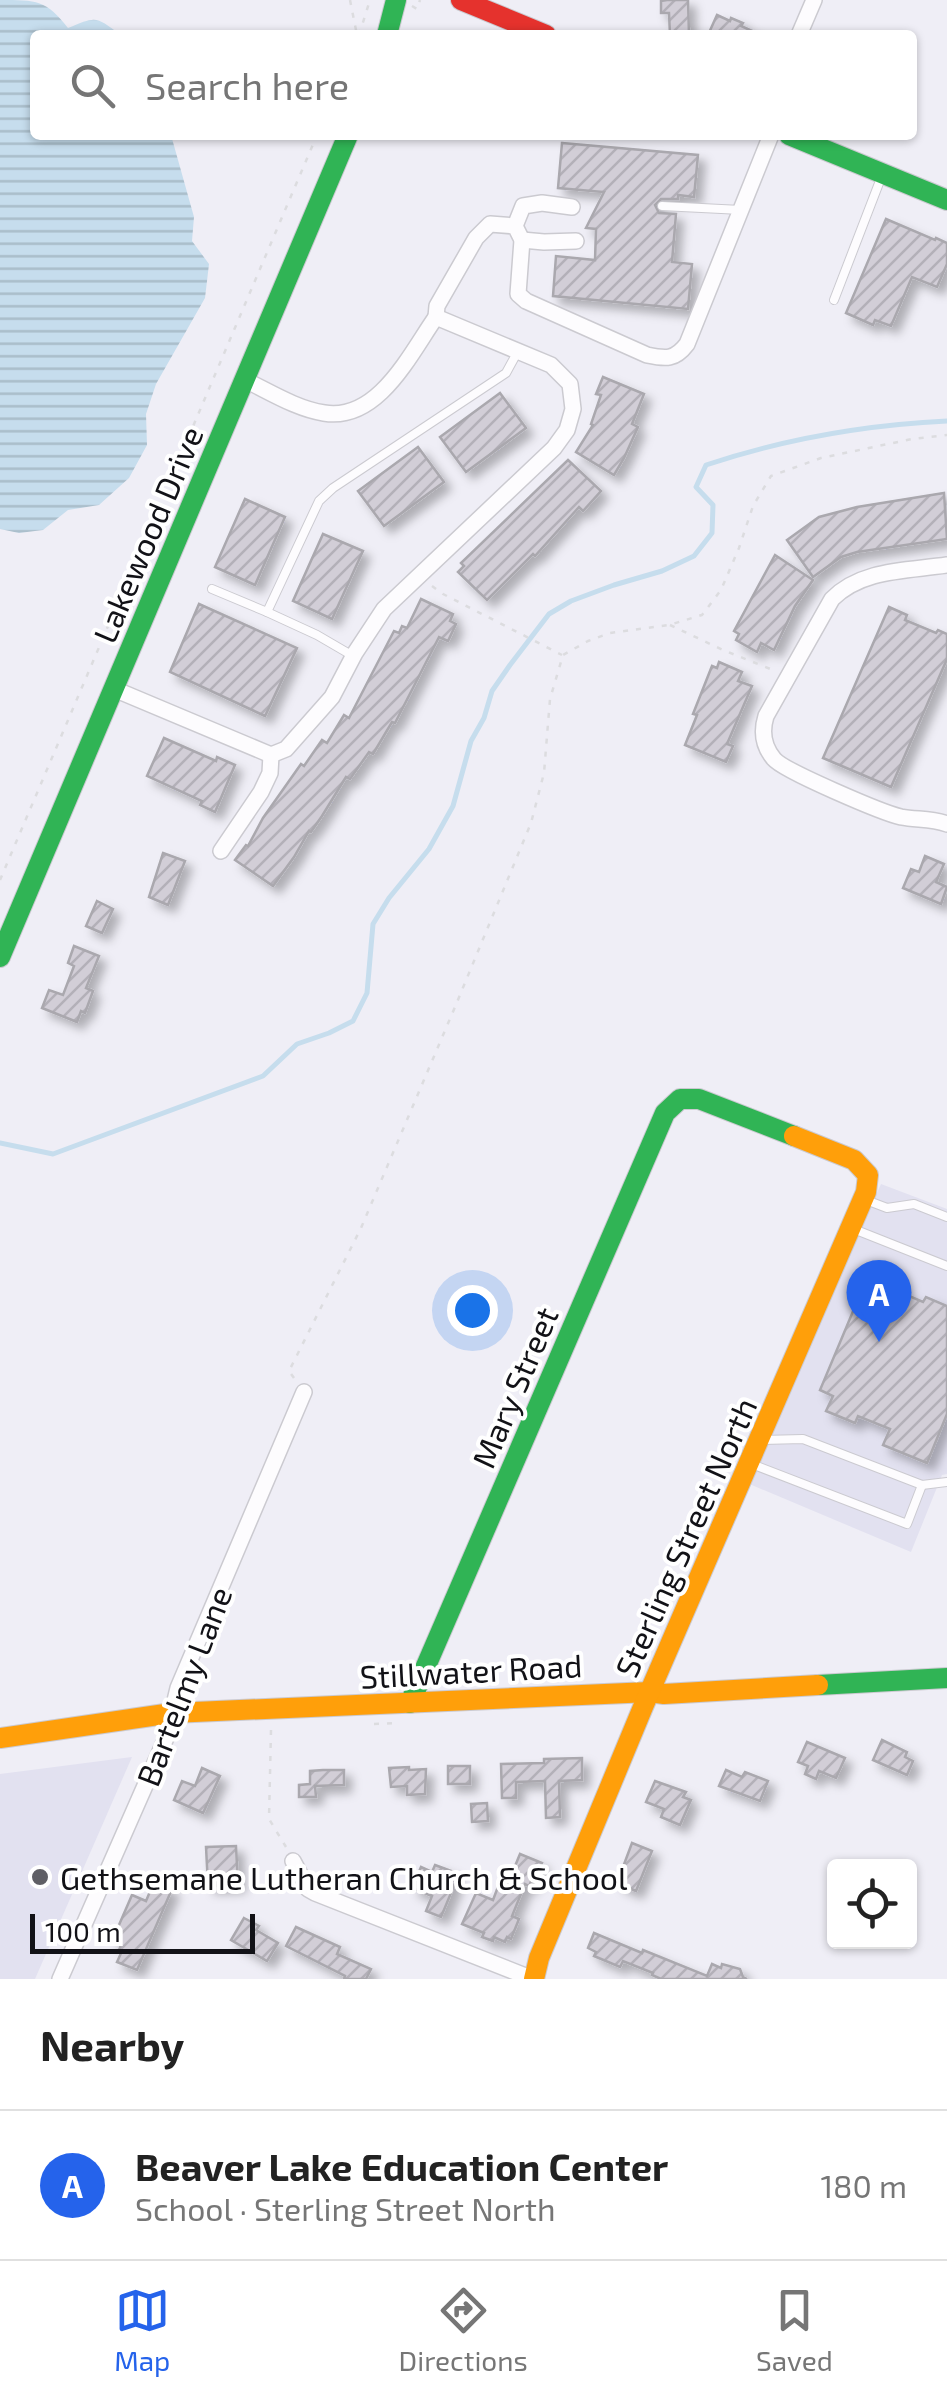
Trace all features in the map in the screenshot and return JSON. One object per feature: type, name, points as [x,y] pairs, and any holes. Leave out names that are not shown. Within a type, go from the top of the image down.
[{"type":"street","points":[[388,30],[396,0]]},
{"type":"street","points":[[461,0],[534,30]]},
{"type":"street","points":[[800,30],[807,2]]},
{"type":"street","name":"Lakewood Drive","points":[[0,957],[346,140]]},
{"type":"street","points":[[572,207],[542,202],[523,206],[518,294],[647,355],[668,359],[687,344],[769,140]]},
{"type":"street","points":[[801,140],[947,200]]},
{"type":"street","points":[[245,380],[306,408],[325,414],[346,414],[371,402],[395,377],[436,318],[437,306],[476,238],[490,224],[544,242],[576,241]]},
{"type":"street","points":[[114,689],[271,756],[286,749],[332,697],[384,609],[554,448],[567,430],[573,409],[570,384],[551,365],[436,318]]},
{"type":"street","points":[[947,565],[874,575],[841,590],[790,674],[763,725],[762,735],[778,764],[892,815],[947,824]]},
{"type":"street","points":[[221,851],[261,792],[270,773],[271,756]]},
{"type":"street","name":"Mary Street","points":[[410,1703],[665,1112],[680,1100],[700,1099],[854,1160],[868,1174]]},
{"type":"street","name":"Sterling Street North","points":[[533,1979],[650,1692],[864,1199],[868,1174]]},
{"type":"street","name":"Bartelmy Lane","points":[[60,1979],[166,1738],[178,1688],[304,1392]]},
{"type":"street","name":"Stillwater Road","points":[[0,1738],[172,1713],[664,1694],[947,1678]]},
{"type":"street","points":[[294,1861],[308,1889],[315,1893],[533,1979]]},
{"type":"lane","points":[[834,300],[883,174]]},
{"type":"lane","points":[[662,206],[741,210]]},
{"type":"lane","points":[[268,612],[319,501],[506,372],[518,351]]},
{"type":"lane","points":[[212,589],[268,612],[353,656]]},
{"type":"lane","points":[[864,1199],[887,1208],[914,1204],[947,1217]]},
{"type":"lane","points":[[851,1228],[947,1266]]},
{"type":"lane","points":[[760,1440],[803,1439],[922,1484],[947,1482]]},
{"type":"lane","points":[[749,1463],[907,1524],[922,1484]]},
{"type":"path","points":[[350,0],[357,30]]},
{"type":"path","points":[[360,30],[370,0]]},
{"type":"path","points":[[417,8],[420,0]]},
{"type":"path","points":[[0,880],[314,140]]},
{"type":"path","points":[[304,1392],[289,1372],[361,1228],[530,823],[544,773],[550,699],[563,656],[610,633],[702,616],[722,590],[752,506],[771,476],[821,458],[947,434]]},
{"type":"path","points":[[419,576],[443,594],[563,656]]},
{"type":"path","points":[[669,624],[723,650],[790,674]]},
{"type":"path","points":[[271,1728],[269,1818],[294,1861]]},
{"type":"shaded area","points":[[881,1184],[947,1209],[947,1474],[942,1475],[911,1552],[747,1483]]},
{"type":"shaded area","name":"Gethsemane Lutheran Church & School","points":[[132,1757],[35,1979],[0,1979],[0,1774]]},
{"type":"water","points":[[0,0],[23,0],[47,7],[68,28],[96,20],[114,30],[30,30],[30,140],[172,140],[194,217],[192,241],[209,264],[205,298],[156,384],[146,414],[147,445],[129,478],[99,505],[68,510],[43,530],[19,533],[0,529]]},
{"type":"building","points":[[688,0],[689,30],[670,30],[669,13],[661,13],[661,1]]},
{"type":"building","points":[[717,15],[743,23],[741,26],[750,30],[710,30]]},
{"type":"building","points":[[562,143],[698,155],[694,197],[678,195],[678,199],[661,199],[655,205],[659,213],[676,214],[672,262],[692,264],[688,309],[553,296],[556,256],[595,260],[596,229],[586,228],[604,192],[558,188]]},
{"type":"building","points":[[886,219],[947,243],[947,264],[937,287],[912,277],[891,326],[875,320],[873,325],[846,313]]},
{"type":"building","points":[[603,377],[644,394],[632,424],[638,427],[614,475],[576,452],[593,425],[601,395],[596,394]]},
{"type":"building","points":[[500,393],[526,428],[466,472],[440,437]]},
{"type":"building","points":[[418,447],[444,482],[384,526],[358,491]]},
{"type":"building","points":[[568,460],[601,491],[583,511],[579,507],[535,556],[487,600],[458,572],[464,566],[461,563]]},
{"type":"building","points":[[944,493],[947,539],[857,552],[841,557],[813,577],[787,540],[819,517]]},
{"type":"building","points":[[245,499],[285,517],[255,585],[215,567]]},
{"type":"building","points":[[323,534],[363,551],[332,619],[293,601]]},
{"type":"building","points":[[775,555],[813,580],[795,606],[774,650],[761,643],[757,652],[736,640],[739,634],[734,631]]},
{"type":"building","points":[[421,599],[453,614],[450,621],[456,624],[448,641],[439,637],[395,723],[392,722],[373,754],[369,752],[350,779],[346,777],[273,886],[235,860],[301,764],[304,766],[322,740],[327,743],[344,715],[349,718],[394,631],[399,633],[402,626],[407,628]]},
{"type":"building","points":[[199,604],[297,648],[265,716],[170,672]]},
{"type":"building","points":[[889,607],[907,615],[905,620],[947,634],[947,659],[891,787],[823,758]]},
{"type":"building","points":[[719,662],[742,672],[738,681],[752,686],[727,744],[733,746],[726,762],[685,745],[712,666],[717,668]]},
{"type":"building","points":[[164,738],[216,761],[217,757],[235,765],[215,812],[200,805],[202,801],[147,776]]},
{"type":"building","points":[[163,853],[185,861],[168,905],[149,897]]},
{"type":"building","points":[[925,856],[944,864],[936,882],[947,887],[941,904],[903,888],[911,869],[919,872]]},
{"type":"building","points":[[97,901],[113,909],[102,933],[86,926]]},
{"type":"building","points":[[74,946],[99,956],[86,988],[93,991],[77,1022],[42,1008],[49,990],[63,995],[74,966],[68,963]]},
{"type":"building","points":[[867,1278],[923,1302],[926,1297],[947,1306],[947,1414],[927,1463],[883,1445],[890,1429],[858,1416],[855,1423],[826,1411],[833,1396],[820,1390]]},
{"type":"building","points":[[882,1740],[907,1752],[905,1757],[913,1761],[907,1775],[873,1760]]},
{"type":"building","points":[[807,1742],[845,1758],[836,1778],[819,1771],[816,1779],[805,1774],[808,1766],[798,1762]]},
{"type":"building","points":[[582,1758],[582,1780],[559,1781],[560,1817],[546,1818],[545,1781],[516,1782],[516,1798],[502,1798],[501,1764]]},
{"type":"building","points":[[448,1766],[470,1766],[470,1784],[448,1784]]},
{"type":"building","points":[[202,1768],[220,1776],[203,1813],[174,1800],[182,1781],[195,1786]]},
{"type":"building","points":[[389,1768],[426,1769],[425,1794],[407,1795],[407,1786],[391,1787]]},
{"type":"building","points":[[344,1770],[344,1785],[315,1786],[316,1797],[299,1797],[299,1785],[310,1784],[310,1771]]},
{"type":"building","points":[[726,1770],[768,1781],[760,1801],[719,1786]]},
{"type":"building","points":[[655,1781],[686,1792],[683,1797],[691,1800],[680,1825],[661,1817],[664,1809],[646,1802]]},
{"type":"building","points":[[487,1803],[488,1821],[472,1822],[471,1804]]},
{"type":"building","points":[[632,1843],[652,1851],[636,1891],[617,1883]]},
{"type":"building","points":[[236,1846],[238,1885],[208,1886],[206,1847]]},
{"type":"building","points":[[520,1854],[542,1863],[536,1878],[529,1886],[525,1884],[512,1916],[519,1919],[511,1939],[507,1937],[505,1942],[482,1937],[484,1933],[462,1924],[476,1893],[493,1900],[504,1871],[506,1888]]},
{"type":"building","points":[[435,1865],[454,1872],[451,1879],[456,1881],[441,1917],[426,1911],[432,1896],[412,1888],[421,1867],[432,1872]]},
{"type":"building","points":[[154,1882],[172,1889],[137,1970],[117,1962],[121,1945],[112,1941],[132,1895],[146,1901]]},
{"type":"building","points":[[244,1918],[278,1943],[267,1961],[231,1940]]},
{"type":"building","points":[[296,1927],[340,1947],[337,1954],[371,1969],[366,1979],[344,1979],[345,1976],[286,1946]]},
{"type":"building","points":[[594,1933],[707,1976],[712,1964],[721,1968],[722,1964],[740,1969],[747,1979],[661,1979],[623,1961],[620,1967],[594,1956],[596,1952],[588,1948]]},
{"type":"waterway","points":[[0,1143],[53,1154],[263,1076],[297,1044],[353,1021],[367,993],[373,924],[429,849],[453,806],[471,741],[484,718],[492,691],[549,614],[571,601],[662,571],[694,556],[712,533],[713,505],[696,487],[706,465],[825,435],[947,421]]},
{"type":"traffic: fast","points":[[388,30],[396,0]]},
{"type":"traffic: fast","points":[[0,957],[346,140]]},
{"type":"traffic: fast","points":[[801,140],[947,200]]},
{"type":"traffic: fast","points":[[410,1703],[665,1113],[680,1099],[699,1099],[794,1136]]},
{"type":"traffic: fast","points":[[818,1685],[947,1678]]},
{"type":"traffic: slow","points":[[534,1979],[539,1958],[643,1707],[866,1192],[868,1175],[854,1160],[794,1136]]},
{"type":"traffic: slow","points":[[0,1738],[172,1713],[818,1685]]},
{"type":"traffic: jam","points":[[461,0],[534,30]]},
{"type":"place","name":"Beaver Lake Education Center","points":[[879,1342]]},
{"type":"place","name":"Gethsemane Lutheran Church & School","points":[[40,1877]]}]
